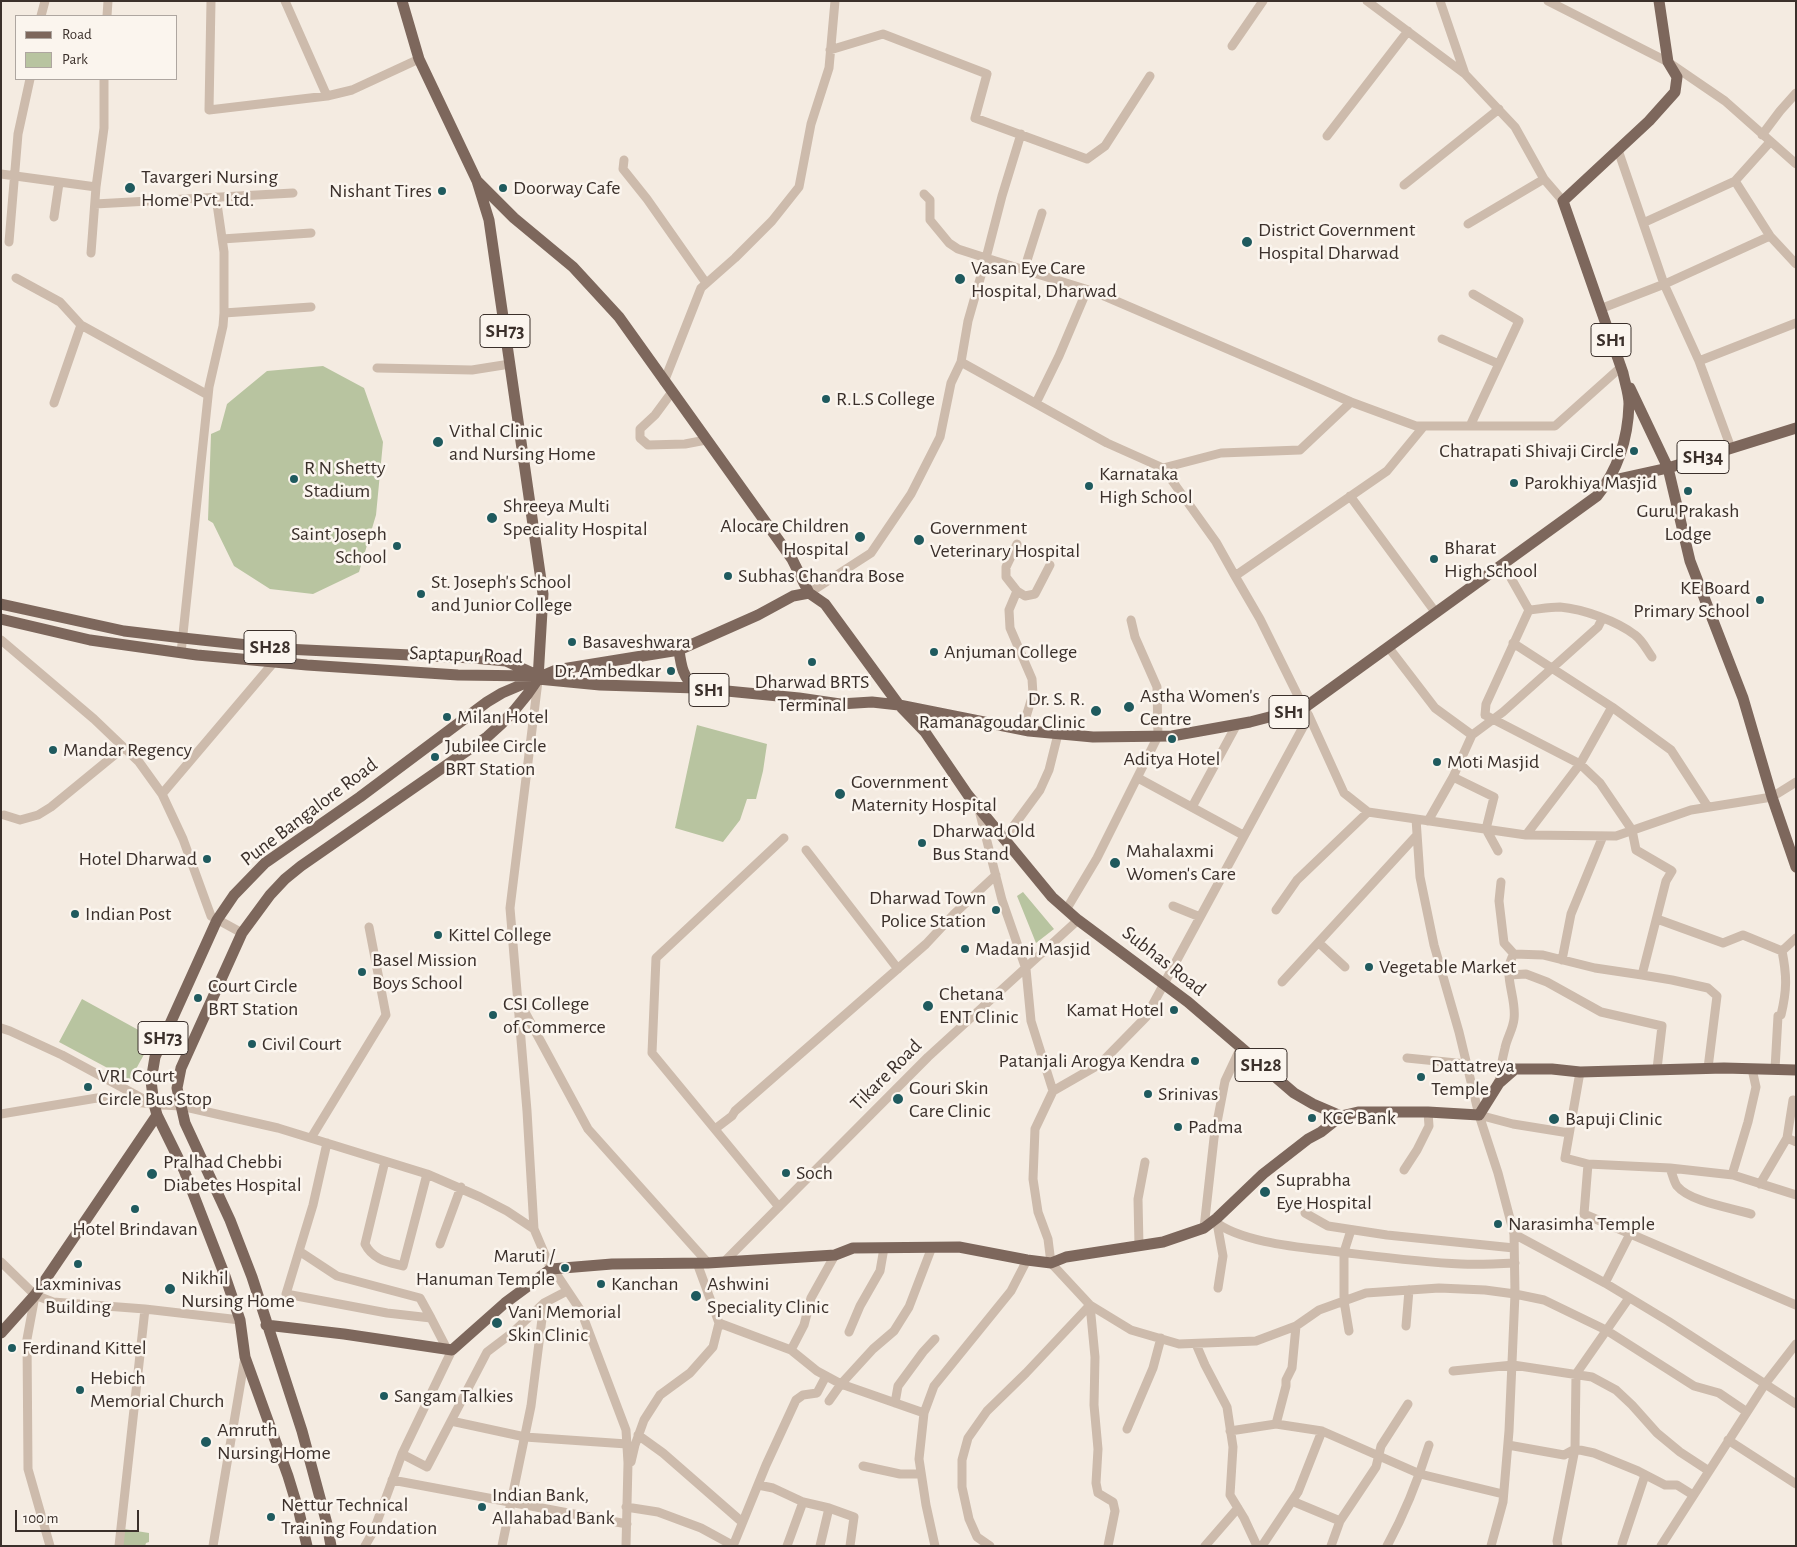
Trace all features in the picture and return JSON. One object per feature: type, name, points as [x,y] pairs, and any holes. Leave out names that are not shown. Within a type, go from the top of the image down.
[{"type":"main road","name":"SH73","points":[[402,1],[419,59],[477,181],[488,220],[543,594],[538,678]]},
{"type":"main road","points":[[1563,202],[1648,121],[1674,92],[1677,77],[1668,62],[1659,1]]},
{"type":"main road","points":[[477,181],[514,218],[573,267],[619,317],[792,559],[809,593],[794,596],[758,615],[679,650],[556,670],[538,678]]},
{"type":"main road","name":"SH1","points":[[538,678],[600,685],[696,688],[840,704],[872,702],[899,705],[1022,730],[1093,737],[1172,736],[1306,712],[1436,613],[1597,496],[1609,481],[1620,458],[1629,403],[1622,370],[1563,202]]},
{"type":"main road","points":[[1622,370],[1668,468],[1690,561],[1743,698],[1772,797],[1796,867]]},
{"type":"main road","name":"SH34","points":[[1609,481],[1668,468],[1796,428]]},
{"type":"main road","name":"Subhas Road","points":[[809,593],[825,604],[899,705],[925,732],[968,795],[1052,897],[1078,920],[1164,984],[1294,1093],[1313,1104],[1341,1116]]},
{"type":"main road","name":"Saptapur Road","points":[[1,604],[124,631],[183,638],[285,648],[482,658],[506,661],[538,678]]},
{"type":"main road","name":"Saptapur Road","points":[[1,619],[90,640],[181,653],[273,662],[458,675],[538,678]]},
{"type":"main road","points":[[679,650],[682,670],[688,681],[696,688]]},
{"type":"main road","name":"Pune Bangalore Road","points":[[330,1546],[325,1515],[302,1431],[266,1325],[252,1277],[230,1220],[185,1123],[178,1088],[181,1068],[242,933],[270,895],[285,879],[487,737],[507,720],[528,695],[538,678]]},
{"type":"main road","name":"Pune Bangalore Road","points":[[307,1546],[288,1476],[245,1357],[240,1320],[210,1235],[184,1170],[156,1110],[151,1082],[155,1057],[217,920],[234,895],[266,863],[360,797],[486,702],[538,678]]},
{"type":"main road","points":[[266,1325],[449,1349],[505,1303],[551,1269],[612,1264],[702,1263],[835,1256],[854,1248],[932,1247],[959,1247],[1051,1263],[1066,1256],[1163,1242],[1204,1228],[1215,1222],[1263,1174],[1308,1139],[1322,1132],[1341,1116],[1358,1112],[1428,1112],[1479,1115],[1499,1083],[1515,1070],[1552,1069],[1580,1072],[1752,1068],[1796,1070]]},
{"type":"main road","points":[[1,1333],[35,1295],[156,1110]]},
{"type":"street","points":[[41,15],[45,1]]},
{"type":"street","points":[[107,15],[108,1]]},
{"type":"street","points":[[211,1],[209,110],[327,96],[352,90],[419,59]]},
{"type":"street","points":[[285,1],[327,96]]},
{"type":"street","points":[[664,382],[701,288],[735,258],[772,221],[798,187],[811,124],[829,68],[835,1]]},
{"type":"street","points":[[1232,46],[1263,1]]},
{"type":"street","points":[[1368,2],[1380,1]]},
{"type":"street","points":[[1440,1],[1465,74]]},
{"type":"street","points":[[1548,1],[1668,62],[1725,101],[1796,164]]},
{"type":"street","points":[[1368,2],[1465,74],[1515,127],[1544,179],[1563,202]]},
{"type":"street","points":[[1328,136],[1408,32]]},
{"type":"street","points":[[830,50],[883,34],[987,74],[975,118],[1087,159],[1105,146],[1150,76]]},
{"type":"street","points":[[9,242],[18,134],[30,80]]},
{"type":"street","points":[[92,254],[96,187],[104,128],[104,80]]},
{"type":"street","points":[[1762,135],[1796,94]]},
{"type":"street","points":[[1404,185],[1499,109]]},
{"type":"street","points":[[809,593],[871,553],[911,494],[940,437],[951,383],[961,362],[968,321],[1021,134]]},
{"type":"street","points":[[1643,224],[1735,181],[1770,142]]},
{"type":"street","points":[[1618,150],[1664,284],[1699,361],[1731,448]]},
{"type":"street","points":[[624,160],[623,169],[647,199],[706,284]]},
{"type":"street","points":[[1,174],[96,187]]},
{"type":"street","points":[[1468,224],[1544,179]]},
{"type":"street","points":[[1735,181],[1770,236],[1796,264]]},
{"type":"street","points":[[54,217],[59,183]]},
{"type":"street","points":[[95,204],[293,193]]},
{"type":"street","points":[[924,194],[930,200],[930,220],[948,243],[958,249],[1087,290],[1351,402],[1416,426],[1556,426],[1622,370]]},
{"type":"street","points":[[181,653],[208,396],[224,314],[224,252],[216,197]]},
{"type":"street","points":[[1024,270],[1042,213]]},
{"type":"street","points":[[222,239],[311,233]]},
{"type":"street","points":[[1600,310],[1664,284],[1770,236]]},
{"type":"street","points":[[16,278],[60,302],[80,325],[208,396]]},
{"type":"street","points":[[1036,403],[1059,356],[1087,290]]},
{"type":"street","points":[[1470,426],[1519,321],[1473,294]]},
{"type":"street","points":[[224,314],[311,307]]},
{"type":"street","points":[[1699,361],[1796,323]]},
{"type":"street","points":[[54,403],[80,325]]},
{"type":"street","points":[[1442,338],[1499,364]]},
{"type":"street","points":[[961,362],[1107,443],[1163,468],[1216,542],[1260,619],[1344,793],[1368,812],[1526,835],[1616,836],[1691,810],[1772,797],[1796,782]]},
{"type":"street","points":[[377,368],[472,370],[510,364]]},
{"type":"street","points":[[672,392],[655,415],[640,429],[640,438],[648,444],[685,444],[706,440]]},
{"type":"street","points":[[1163,468],[1221,453],[1300,450],[1351,402]]},
{"type":"street","points":[[1235,576],[1387,471],[1424,426]]},
{"type":"street","points":[[1350,496],[1436,613]]},
{"type":"street","points":[[1017,544],[1006,567],[1006,577],[1017,591],[1025,596],[1035,594],[1050,566]]},
{"type":"street","points":[[1503,564],[1529,610]]},
{"type":"street","points":[[1017,591],[1008,610],[1010,628],[1032,679],[1033,694],[1022,730]]},
{"type":"street","points":[[1529,610],[1559,607],[1595,614],[1602,619],[1610,620],[1637,636],[1652,657]]},
{"type":"street","points":[[1529,610],[1486,704],[1485,715],[1580,764],[1600,783],[1632,830],[1636,850],[1672,871],[1666,881],[1642,975]]},
{"type":"street","points":[[1428,821],[1472,735],[1503,712],[1598,626],[1602,619]]},
{"type":"street","points":[[1066,910],[1097,858],[1158,736],[1157,687],[1135,636],[1131,620]]},
{"type":"street","points":[[1,640],[94,719],[122,748],[139,762],[162,794],[183,839],[211,916],[242,933]]},
{"type":"street","points":[[1513,643],[1612,707],[1671,750],[1708,807]]},
{"type":"street","points":[[162,794],[285,648]]},
{"type":"street","points":[[1389,648],[1435,708],[1472,735]]},
{"type":"street","points":[[538,678],[510,908],[527,1111],[534,1230],[551,1269],[553,1269],[581,1311],[626,1430],[628,1463],[626,1546]]},
{"type":"street","points":[[1526,835],[1580,764],[1612,707]]},
{"type":"street","points":[[1306,712],[1146,1017],[1100,1064],[1052,1091],[1035,1128],[1033,1180],[1038,1212],[1048,1239],[1051,1263],[1090,1305],[1131,1330],[1179,1344],[1256,1342],[1296,1326],[1318,1310],[1366,1293],[1439,1288],[1485,1290],[1544,1300],[1606,1330],[1694,1386],[1719,1393],[1747,1412]]},
{"type":"street","points":[[1192,807],[1237,724]]},
{"type":"street","points":[[1004,839],[1040,790],[1049,770],[1058,734]]},
{"type":"street","points":[[4,815],[20,820],[38,815],[51,807],[122,748]]},
{"type":"street","points":[[1452,777],[1494,797],[1486,830],[1498,851]]},
{"type":"street","points":[[1138,778],[1243,835]]},
{"type":"street","points":[[979,808],[1002,900],[1026,969],[1030,1020],[1052,1091]]},
{"type":"street","points":[[1276,910],[1297,880],[1368,812]]},
{"type":"street","points":[[1416,819],[1420,877],[1434,945],[1479,1115],[1498,1173],[1514,1234],[1513,1365],[1508,1445],[1503,1494],[1491,1546]]},
{"type":"street","points":[[1282,982],[1417,835]]},
{"type":"street","points":[[1562,960],[1571,914],[1603,836]]},
{"type":"street","points":[[779,1207],[652,1053],[656,958],[784,838]]},
{"type":"street","points":[[806,850],[898,969]]},
{"type":"street","points":[[715,1129],[926,944],[954,914],[996,875]]},
{"type":"street","points":[[1501,882],[1498,902],[1504,944],[1514,954],[1543,955],[1595,968],[1672,980],[1708,988],[1717,996],[1708,1068]]},
{"type":"street","points":[[1173,906],[1200,917]]},
{"type":"street","points":[[1657,919],[1724,943],[1743,935],[1782,951]]},
{"type":"street","name":"Tikare Road","points":[[724,1262],[928,1057],[1078,920]]},
{"type":"street","points":[[311,1138],[386,1015],[369,927]]},
{"type":"street","points":[[1782,951],[1796,938]]},
{"type":"street","points":[[1319,943],[1345,966]]},
{"type":"street","points":[[1775,1069],[1778,1016],[1781,1015],[1787,993],[1782,951]]},
{"type":"street","points":[[1499,1083],[1505,1047],[1514,1019],[1509,961],[1514,954]]},
{"type":"street","points":[[1509,975],[1526,974],[1547,982],[1600,1012],[1662,1026],[1657,1069]]},
{"type":"street","points":[[518,998],[588,1129],[702,1263],[719,1324],[713,1347],[690,1373],[660,1395],[644,1420],[638,1436],[628,1479]]},
{"type":"street","points":[[1,1028],[62,1055],[156,1110]]},
{"type":"street","points":[[1204,1228],[1214,1138],[1225,1082],[1241,1047]]},
{"type":"street","points":[[1407,1058],[1466,1064]]},
{"type":"street","points":[[1732,1175],[1756,1087],[1752,1068]]},
{"type":"street","points":[[1580,1072],[1566,1158],[1588,1164],[1670,1168],[1732,1175],[1796,1196]]},
{"type":"street","points":[[1,1114],[97,1098],[156,1110],[181,1106],[278,1128],[427,1174],[461,1187],[507,1211],[534,1230]]},
{"type":"street","points":[[1760,1184],[1787,1138],[1793,1100]]},
{"type":"street","points":[[1404,1170],[1429,1126],[1428,1112]]},
{"type":"street","points":[[1479,1115],[1513,1124],[1569,1133]]},
{"type":"street","points":[[1787,1138],[1796,1142]]},
{"type":"street","points":[[327,1143],[313,1205],[286,1294],[378,1311],[431,1318]]},
{"type":"street","points":[[386,1161],[365,1244],[369,1251],[379,1259],[403,1266],[427,1174]]},
{"type":"street","points":[[1139,1246],[1138,1199],[1145,1162]]},
{"type":"street","points":[[1588,1164],[1584,1214],[1796,1305]]},
{"type":"street","points":[[1670,1168],[1677,1186],[1689,1195],[1729,1209],[1737,1209],[1751,1214]]},
{"type":"street","points":[[440,1244],[461,1187]]},
{"type":"street","points":[[1305,1213],[1328,1226],[1350,1230],[1514,1248]]},
{"type":"street","points":[[1215,1222],[1231,1232],[1254,1238],[1344,1252],[1461,1264],[1514,1264]]},
{"type":"street","points":[[1215,1222],[1223,1256],[1218,1288]]},
{"type":"street","points":[[1349,1331],[1344,1301],[1344,1252],[1350,1230]]},
{"type":"street","points":[[1514,1234],[1668,1321],[1796,1404]]},
{"type":"street","points":[[1604,1284],[1630,1234]]},
{"type":"street","points":[[829,1401],[840,1384],[894,1330],[909,1307],[932,1247]]},
{"type":"street","points":[[849,1332],[860,1306],[880,1271],[884,1248]]},
{"type":"street","points":[[299,1251],[336,1276],[420,1298],[449,1349],[402,1454],[374,1530],[364,1546]]},
{"type":"street","points":[[792,1350],[804,1324],[811,1298],[835,1256]]},
{"type":"street","points":[[935,1546],[919,1459],[924,1413],[934,1386],[1011,1291],[1027,1260]]},
{"type":"street","points":[[1,1262],[35,1295],[53,1302],[145,1309],[240,1320]]},
{"type":"street","points":[[1406,1326],[1409,1290]]},
{"type":"street","points":[[402,1454],[427,1467],[487,1352],[512,1333],[544,1303],[567,1291]]},
{"type":"street","points":[[35,1295],[27,1339],[28,1469],[50,1546]]},
{"type":"street","points":[[1558,1546],[1557,1541],[1575,1448],[1576,1374],[1629,1298]]},
{"type":"street","points":[[502,1546],[531,1406],[544,1303]]},
{"type":"street","points":[[990,1546],[977,1537],[969,1519],[962,1487],[962,1460],[968,1438],[987,1411],[1026,1374],[1090,1305]]},
{"type":"street","points":[[1090,1305],[1090,1322],[1094,1339],[1094,1404],[1098,1449],[1096,1483],[1098,1493],[1113,1502],[1115,1511],[1108,1546]]},
{"type":"street","points":[[119,1546],[145,1309]]},
{"type":"street","points":[[719,1324],[792,1350],[826,1376],[840,1384],[924,1413]]},
{"type":"street","points":[[1276,1424],[1286,1380],[1292,1368],[1296,1326]]},
{"type":"street","points":[[1127,1429],[1153,1368],[1161,1338]]},
{"type":"street","points":[[895,1403],[898,1386],[923,1352],[936,1339]]},
{"type":"street","points":[[1196,1344],[1227,1407],[1232,1447],[1230,1495],[1257,1546]]},
{"type":"street","points":[[1661,1546],[1765,1384],[1796,1344]]},
{"type":"street","points":[[213,1546],[245,1357]]},
{"type":"street","points":[[1453,1372],[1513,1365],[1592,1377],[1616,1390],[1657,1433],[1708,1471]]},
{"type":"street","points":[[626,1506],[658,1512],[701,1528],[733,1546],[796,1400],[803,1396],[817,1393],[826,1376]]},
{"type":"street","points":[[1331,1546],[1340,1521],[1376,1467],[1381,1446],[1408,1404]]},
{"type":"street","points":[[451,1421],[525,1437],[627,1444]]},
{"type":"street","points":[[1230,1431],[1276,1424],[1322,1431],[1420,1474],[1503,1494]]},
{"type":"street","points":[[1262,1546],[1298,1492],[1322,1431]]},
{"type":"street","points":[[638,1436],[663,1452],[742,1522]]},
{"type":"street","points":[[1728,1440],[1796,1484]]},
{"type":"street","points":[[1388,1546],[1420,1474],[1430,1445]]},
{"type":"street","points":[[1508,1445],[1564,1455],[1575,1448],[1594,1453],[1665,1485],[1677,1486],[1693,1495]]},
{"type":"street","points":[[863,1466],[900,1474],[921,1474]]},
{"type":"street","points":[[1622,1544],[1645,1475]]},
{"type":"street","points":[[392,1480],[628,1524]]},
{"type":"street","points":[[758,1485],[773,1488],[804,1502],[854,1517],[850,1546]]},
{"type":"street","points":[[1292,1501],[1340,1521]]},
{"type":"street","points":[[787,1546],[804,1502]]},
{"type":"street","points":[[820,1546],[829,1508]]},
{"type":"street","points":[[1206,1546],[1238,1508]]},
{"type":"green space","name":"R N Shetty Stadium","points":[[323,366],[364,388],[383,442],[376,515],[359,572],[313,594],[270,589],[234,566],[213,523],[208,520],[211,434],[220,430],[227,404],[267,371]]},
{"type":"green space","points":[[697,725],[767,744],[756,799],[747,799],[740,820],[723,842],[675,828]]},
{"type":"green space","points":[[1023,892],[1054,929],[1036,943],[1017,896]]},
{"type":"green space","points":[[82,999],[153,1038],[130,1080],[59,1042]]},
{"type":"green space","points":[[124,1529],[149,1533],[149,1542],[145,1546],[122,1546]]},
{"type":"place","name":"Tavargeri Nursing Home Pvt. Ltd.","points":[[130,188]]},
{"type":"place","name":"Doorway Cafe","points":[[503,188]]},
{"type":"place","name":"Nishant Tires","points":[[442,191]]},
{"type":"place","name":"District Government Hospital Dharwad","points":[[1247,242]]},
{"type":"place","name":"Vasan Eye Care Hospital, Dharwad","points":[[960,279]]},
{"type":"place","name":"R.L.S College","points":[[826,399]]},
{"type":"place","name":"Vithal Clinic and Nursing Home","points":[[438,442]]},
{"type":"place","name":"Chatrapati Shivaji Circle","points":[[1634,451]]},
{"type":"place","name":"R N Shetty Stadium","points":[[294,479]]},
{"type":"place","name":"Parokhiya Masjid","points":[[1514,483]]},
{"type":"place","name":"Karnataka High School","points":[[1089,486]]},
{"type":"place","name":"Guru Prakash Lodge","points":[[1688,491]]},
{"type":"place","name":"Shreeya Multi Speciality Hospital","points":[[492,518]]},
{"type":"place","name":"Alocare Children Hospital","points":[[860,537]]},
{"type":"place","name":"Government Veterinary Hospital","points":[[919,540]]},
{"type":"place","name":"Saint Joseph School","points":[[397,546]]},
{"type":"place","name":"Bharat High School","points":[[1434,559]]},
{"type":"place","name":"Subhas Chandra Bose","points":[[728,576]]},
{"type":"place","name":"St. Joseph's School and Junior College","points":[[421,594]]},
{"type":"place","name":"KE Board Primary School","points":[[1760,600]]},
{"type":"place","name":"Basaveshwara","points":[[572,642]]},
{"type":"place","name":"Anjuman College","points":[[934,652]]},
{"type":"place","name":"Dharwad BRTS Terminal","points":[[812,662]]},
{"type":"place","name":"Dr. Ambedkar","points":[[671,671]]},
{"type":"place","name":"Astha Women's Centre","points":[[1129,707]]},
{"type":"place","name":"Dr. S. R. Ramanagoudar Clinic","points":[[1096,711]]},
{"type":"place","name":"Milan Hotel","points":[[447,717]]},
{"type":"place","name":"Aditya Hotel","points":[[1172,739]]},
{"type":"place","name":"Mandar Regency","points":[[53,750]]},
{"type":"place","name":"Jubilee Circle BRT Station","points":[[435,757]]},
{"type":"place","name":"Moti Masjid","points":[[1437,762]]},
{"type":"place","name":"Government Maternity Hospital","points":[[840,794]]},
{"type":"place","name":"Dharwad Old Bus Stand","points":[[922,843]]},
{"type":"place","name":"Hotel Dharwad","points":[[207,859]]},
{"type":"place","name":"Mahalaxmi Women's Care","points":[[1115,863]]},
{"type":"place","name":"Dharwad Town Police Station","points":[[996,910]]},
{"type":"place","name":"Indian Post","points":[[75,914]]},
{"type":"place","name":"Kittel College","points":[[438,935]]},
{"type":"place","name":"Madani Masjid","points":[[965,949]]},
{"type":"place","name":"Vegetable Market","points":[[1369,967]]},
{"type":"place","name":"Basel Mission Boys School","points":[[362,972]]},
{"type":"place","name":"Court Circle BRT Station","points":[[198,998]]},
{"type":"place","name":"Chetana ENT Clinic","points":[[928,1006]]},
{"type":"place","name":"Kamat Hotel","points":[[1174,1010]]},
{"type":"place","name":"CSI College of Commerce","points":[[493,1015]]},
{"type":"place","name":"Civil Court","points":[[252,1044]]},
{"type":"place","name":"Patanjali Arogya Kendra","points":[[1195,1061]]},
{"type":"place","name":"Dattatreya Temple","points":[[1421,1077]]},
{"type":"place","name":"VRL Court Circle Bus Stop","points":[[88,1087]]},
{"type":"place","name":"Srinivas","points":[[1148,1094]]},
{"type":"place","name":"Gouri Skin Care Clinic","points":[[898,1099]]},
{"type":"place","name":"KCC Bank","points":[[1312,1118]]},
{"type":"place","name":"Bapuji Clinic","points":[[1554,1119]]},
{"type":"place","name":"Padma","points":[[1178,1127]]},
{"type":"place","name":"Soch","points":[[786,1173]]},
{"type":"place","name":"Pralhad Chebbi Diabetes Hospital","points":[[152,1174]]},
{"type":"place","name":"Suprabha Eye Hospital","points":[[1265,1192]]},
{"type":"place","name":"Hotel Brindavan","points":[[135,1209]]},
{"type":"place","name":"Narasimha Temple","points":[[1498,1224]]},
{"type":"place","name":"Laxminivas Building","points":[[78,1264]]},
{"type":"place","name":"Maruti / Hanuman Temple","points":[[565,1268]]},
{"type":"place","name":"Kanchan","points":[[601,1284]]},
{"type":"place","name":"Nikhil Nursing Home","points":[[170,1289]]},
{"type":"place","name":"Ashwini Speciality Clinic","points":[[696,1296]]},
{"type":"place","name":"Vani Memorial Skin Clinic","points":[[497,1323]]},
{"type":"place","name":"Ferdinand Kittel","points":[[12,1348]]},
{"type":"place","name":"Hebich Memorial Church","points":[[80,1390]]},
{"type":"place","name":"Sangam Talkies","points":[[384,1396]]},
{"type":"place","name":"Amruth Nursing Home","points":[[206,1442]]},
{"type":"place","name":"Indian Bank, Allahabad Bank","points":[[482,1507]]},
{"type":"place","name":"Nettur Technical Training Foundation","points":[[271,1517]]}]
